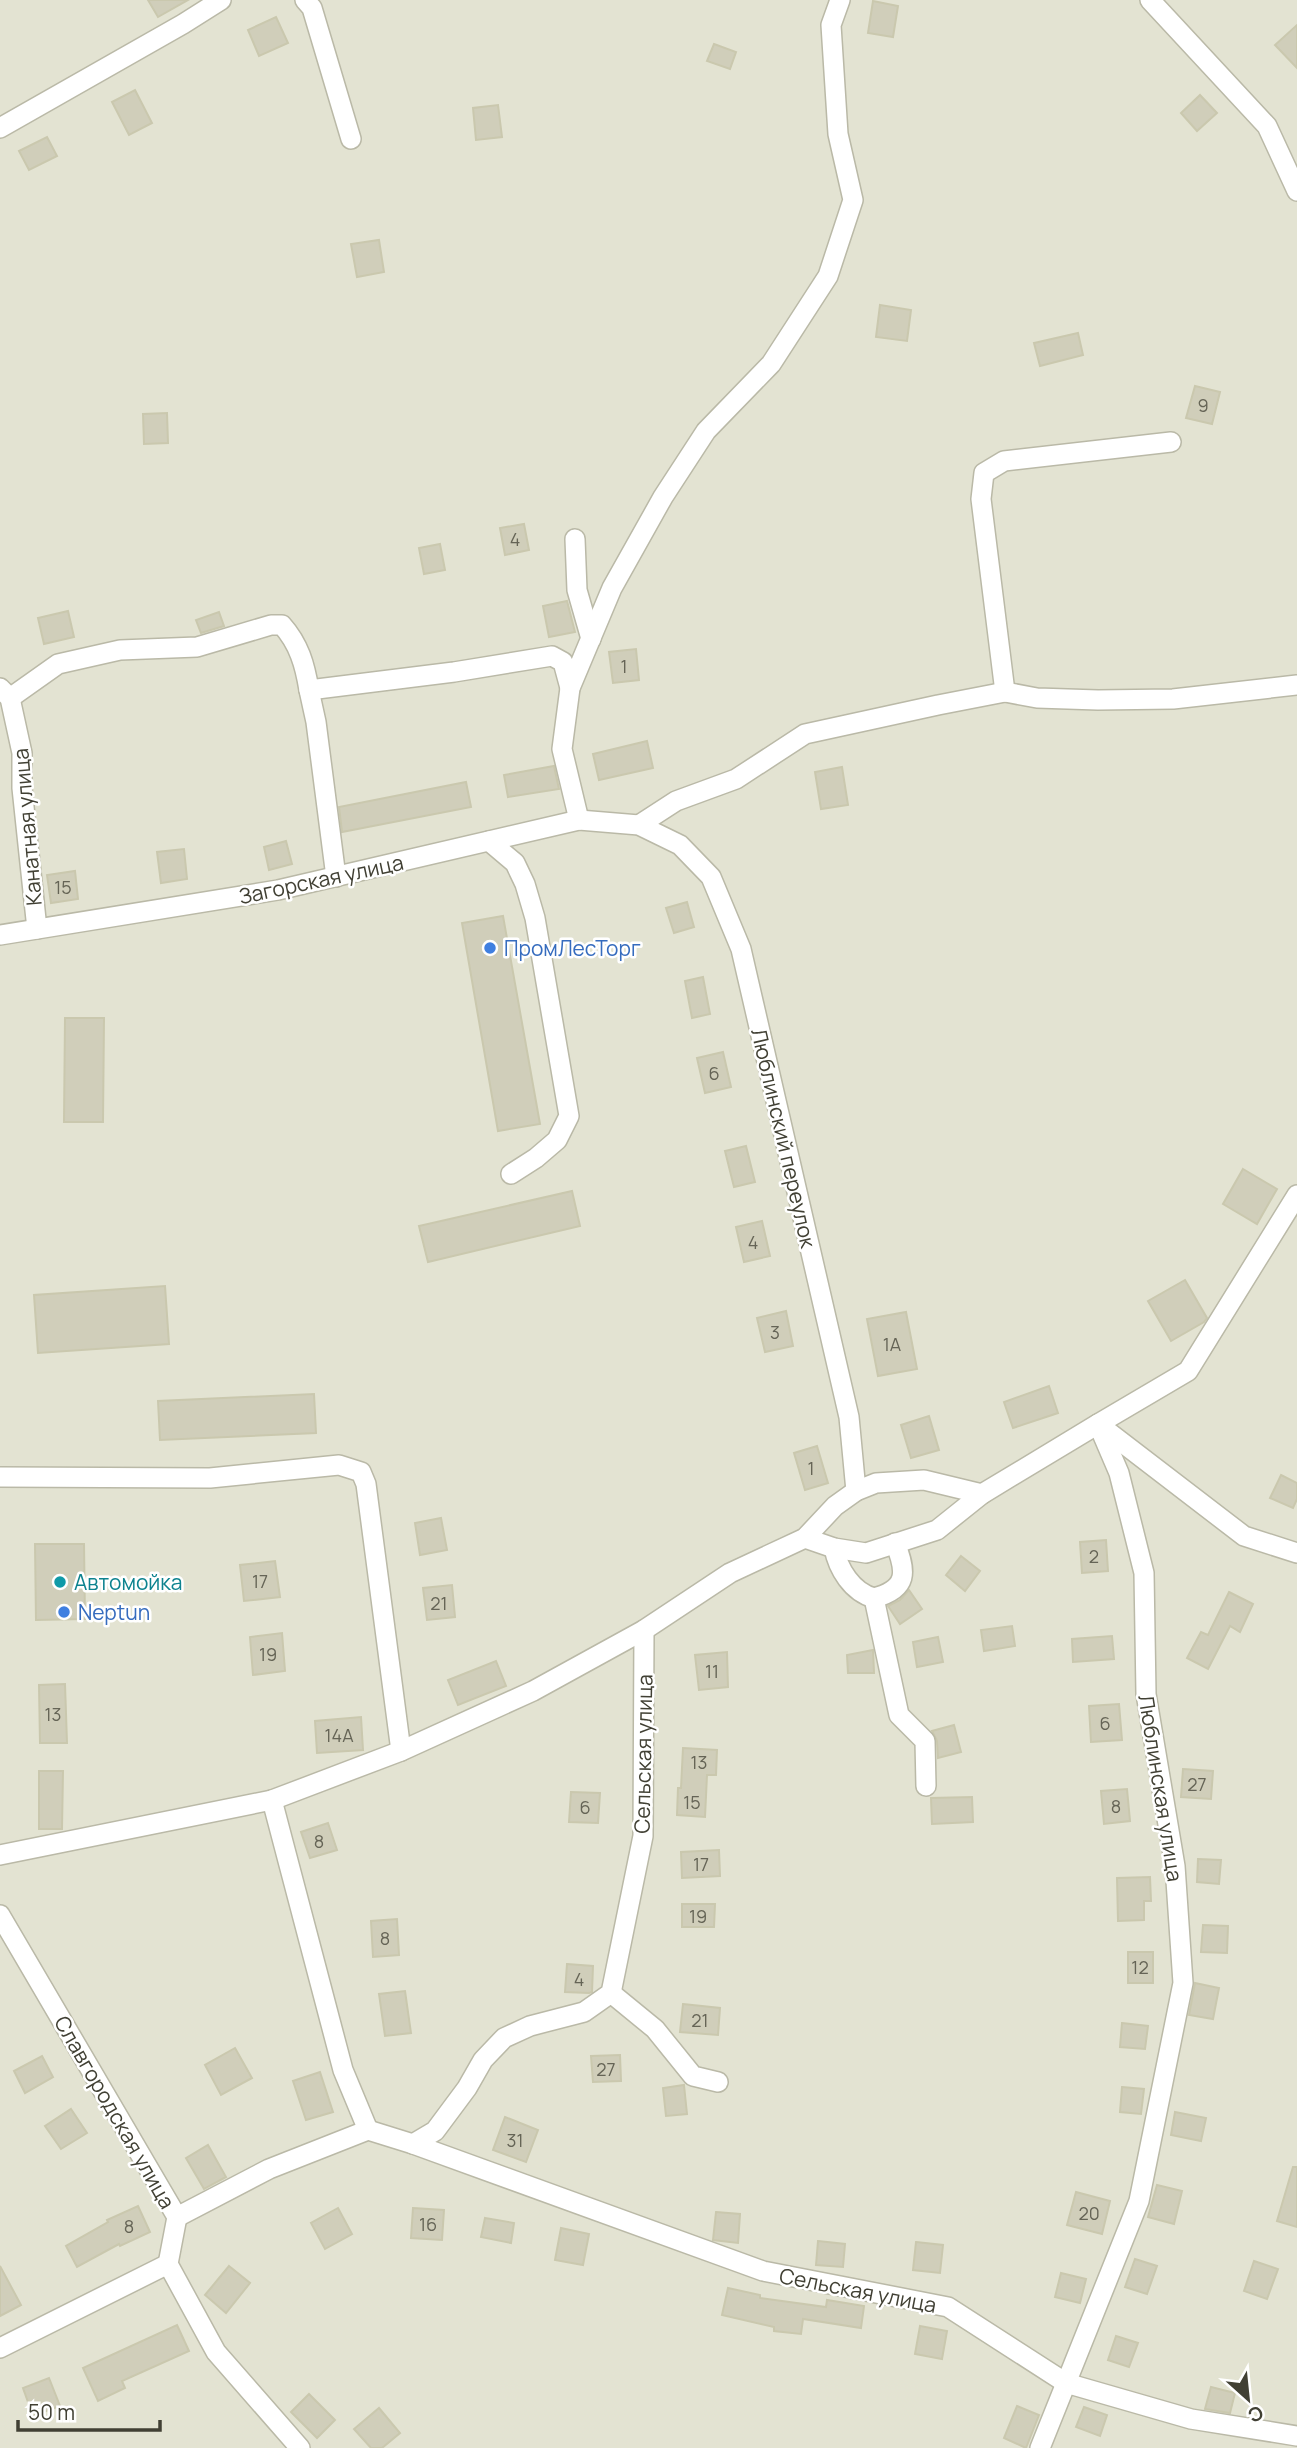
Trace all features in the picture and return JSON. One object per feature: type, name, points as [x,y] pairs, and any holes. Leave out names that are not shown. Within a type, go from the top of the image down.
[{"type":"street","points":[[0,128],[221,0]]},
{"type":"street","points":[[304,0],[312,8],[351,139]]},
{"type":"street","points":[[579,820],[562,749],[570,688],[618,577],[663,497],[706,431],[771,364],[828,276],[853,200],[838,134],[831,25],[840,0]]},
{"type":"street","points":[[1150,0],[1267,126],[1297,191]]},
{"type":"street","points":[[1005,692],[981,499],[984,473],[1003,461],[1171,442]]},
{"type":"street","points":[[576,539],[577,590],[591,639]]},
{"type":"street","points":[[5,693],[58,664],[120,650],[197,647],[271,625],[282,625],[294,638],[306,672],[316,722],[337,877]]},
{"type":"street","points":[[309,690],[454,672],[552,656],[563,662],[570,688]]},
{"type":"street","points":[[639,824],[676,801],[736,779],[805,734],[1005,692],[1037,698],[1173,699],[1297,685]]},
{"type":"street","name":"Канатная улица","points":[[5,693],[22,753],[22,788],[37,929]]},
{"type":"street","name":"Загорская улица","points":[[0,935],[278,890],[579,820],[639,824]]},
{"type":"street","name":"Люблинский переулок","points":[[639,824],[680,845],[711,877],[741,949],[849,1417],[856,1491]]},
{"type":"street","points":[[489,841],[515,863],[535,918],[569,1116],[557,1140],[511,1174]]},
{"type":"street","points":[[805,1538],[834,1548],[866,1553],[937,1530],[982,1494],[1188,1371],[1297,1195]]},
{"type":"street","points":[[1098,1424],[1244,1536],[1297,1553]]},
{"type":"street","name":"Люблинская улица","points":[[1040,2448],[1139,2201],[1183,1983],[1175,1866],[1146,1694],[1144,1573],[1119,1473],[1098,1424]]},
{"type":"street","points":[[0,1477],[210,1478],[339,1465],[361,1472],[366,1484],[401,1751]]},
{"type":"street","points":[[0,1855],[272,1800],[401,1751],[533,1691],[644,1630],[730,1573],[805,1538],[835,1506],[856,1491],[876,1483],[924,1480],[982,1494]]},
{"type":"street","points":[[834,1548],[837,1563],[849,1581],[862,1595],[874,1598],[888,1594],[900,1584],[904,1573],[895,1543]]},
{"type":"street","points":[[874,1598],[899,1715],[925,1741],[926,1786]]},
{"type":"street","name":"Сельская улица","points":[[611,1993],[643,1836],[644,1630]]},
{"type":"street","points":[[177,2217],[269,2169],[368,2130],[343,2070],[272,1800]]},
{"type":"street","name":"Славгородская улица","points":[[0,1915],[177,2217],[168,2264]]},
{"type":"street","points":[[413,2144],[435,2131],[467,2088],[483,2060],[503,2038],[530,2026],[584,2012],[611,1993],[655,2029],[693,2077],[718,2082]]},
{"type":"street","name":"Сельская улица","points":[[368,2130],[763,2271],[948,2307],[1066,2383],[1191,2419],[1297,2436]]},
{"type":"street","points":[[0,2348],[168,2264],[216,2352],[300,2448]]},
{"type":"shaded area","points":[[0,0],[1297,0],[1297,2448],[0,2448]]},
{"type":"building","points":[[148,0],[188,0],[158,17]]},
{"type":"building","points":[[873,1],[898,6],[893,37],[868,33]]},
{"type":"building","points":[[276,17],[288,43],[259,56],[248,30]]},
{"type":"building","points":[[1297,25],[1297,68],[1275,45]]},
{"type":"building","points":[[714,44],[736,52],[730,69],[707,61]]},
{"type":"building","points":[[135,90],[152,123],[129,135],[112,102]]},
{"type":"building","points":[[1200,95],[1217,113],[1197,131],[1181,113]]},
{"type":"building","points":[[498,105],[502,137],[476,140],[473,108]]},
{"type":"building","points":[[47,137],[57,156],[29,170],[19,151]]},
{"type":"building","points":[[379,240],[384,272],[357,277],[351,244]]},
{"type":"building","points":[[880,305],[911,310],[907,341],[876,337]]},
{"type":"building","points":[[1078,333],[1083,355],[1040,366],[1034,343]]},
{"type":"building","points":[[1195,386],[1220,392],[1212,424],[1186,418]]},
{"type":"building","points":[[167,413],[168,443],[144,444],[143,414]]},
{"type":"building","points":[[524,524],[529,550],[505,555],[500,528]]},
{"type":"building","points":[[440,544],[445,570],[424,574],[419,548]]},
{"type":"building","points":[[567,601],[575,632],[549,637],[543,606]]},
{"type":"building","points":[[68,611],[74,637],[44,644],[38,618]]},
{"type":"building","points":[[219,612],[224,626],[201,633],[196,620]]},
{"type":"building","points":[[636,649],[639,680],[613,683],[609,652]]},
{"type":"building","points":[[647,741],[653,768],[599,780],[593,754]]},
{"type":"building","points":[[554,766],[559,789],[508,797],[504,775]]},
{"type":"building","points":[[842,767],[848,805],[821,809],[815,772]]},
{"type":"building","points":[[466,782],[471,807],[342,832],[339,807]]},
{"type":"building","points":[[286,841],[292,864],[269,870],[264,847]]},
{"type":"building","points":[[184,849],[187,879],[161,883],[157,852]]},
{"type":"building","points":[[75,871],[78,899],[51,903],[47,875]]},
{"type":"building","points":[[687,902],[694,927],[674,933],[666,908]]},
{"type":"building","points":[[503,916],[540,1124],[498,1131],[462,923]]},
{"type":"building","points":[[703,977],[710,1014],[692,1018],[685,981]]},
{"type":"building","points":[[65,1018],[104,1018],[103,1122],[64,1122]]},
{"type":"building","points":[[723,1052],[731,1087],[705,1093],[697,1058]]},
{"type":"building","points":[[746,1146],[755,1182],[734,1187],[725,1151]]},
{"type":"building","points":[[1243,1169],[1277,1189],[1257,1224],[1223,1204]]},
{"type":"building","points":[[572,1191],[580,1226],[428,1262],[419,1226]]},
{"type":"building","points":[[762,1221],[770,1256],[744,1262],[736,1227]]},
{"type":"building","points":[[1185,1280],[1207,1318],[1171,1341],[1148,1301]]},
{"type":"building","points":[[165,1286],[169,1344],[38,1353],[34,1295]]},
{"type":"building","points":[[786,1311],[793,1346],[765,1352],[757,1318]]},
{"type":"building","points":[[906,1312],[917,1369],[878,1376],[867,1319]]},
{"type":"building","points":[[1049,1386],[1058,1413],[1013,1428],[1004,1402]]},
{"type":"building","points":[[314,1394],[316,1433],[160,1440],[158,1401]]},
{"type":"building","points":[[929,1416],[939,1450],[911,1458],[901,1425]]},
{"type":"building","points":[[817,1446],[828,1483],[805,1490],[794,1453]]},
{"type":"building","points":[[1281,1475],[1297,1483],[1297,1499],[1293,1508],[1270,1498]]},
{"type":"building","points":[[441,1518],[447,1550],[420,1555],[415,1523]]},
{"type":"building","points":[[1106,1540],[1108,1571],[1082,1573],[1080,1542]]},
{"type":"building","name":"Автомойка","points":[[35,1544],[84,1544],[85,1619],[36,1620]]},
{"type":"building","points":[[961,1556],[980,1571],[965,1591],[946,1575]]},
{"type":"building","points":[[275,1561],[280,1597],[244,1601],[240,1565]]},
{"type":"building","points":[[452,1585],[455,1617],[427,1620],[423,1588]]},
{"type":"building","points":[[909,1590],[922,1609],[900,1624],[888,1606],[900,1600]]},
{"type":"building","points":[[1229,1592],[1253,1604],[1240,1632],[1230,1626],[1208,1669],[1187,1658],[1201,1632],[1208,1635]]},
{"type":"building","points":[[1012,1626],[1015,1646],[984,1651],[981,1630]]},
{"type":"building","points":[[282,1633],[285,1671],[253,1675],[250,1637]]},
{"type":"building","points":[[1112,1636],[1114,1659],[1073,1662],[1072,1639]]},
{"type":"building","points":[[938,1637],[943,1662],[917,1667],[913,1642]]},
{"type":"building","points":[[873,1650],[874,1673],[848,1673],[847,1655]]},
{"type":"building","points":[[727,1652],[728,1687],[699,1690],[695,1655]]},
{"type":"building","points":[[496,1661],[506,1686],[458,1705],[448,1680]]},
{"type":"building","points":[[65,1684],[67,1743],[40,1743],[39,1685]]},
{"type":"building","points":[[1119,1704],[1122,1740],[1091,1742],[1089,1706]]},
{"type":"building","points":[[361,1717],[363,1750],[317,1753],[315,1721]]},
{"type":"building","points":[[954,1725],[961,1752],[938,1758],[937,1741],[932,1731]]},
{"type":"building","points":[[683,1748],[717,1750],[716,1775],[707,1775],[705,1817],[677,1815]]},
{"type":"building","points":[[1183,1769],[1213,1771],[1211,1799],[1181,1797]]},
{"type":"building","points":[[39,1771],[63,1771],[62,1829],[39,1829]]},
{"type":"building","points":[[1127,1789],[1130,1821],[1104,1824],[1101,1791]]},
{"type":"building","points":[[571,1792],[600,1793],[598,1823],[569,1822]]},
{"type":"building","points":[[972,1797],[973,1822],[932,1824],[931,1798]]},
{"type":"building","points":[[328,1823],[337,1850],[310,1858],[301,1832]]},
{"type":"building","points":[[719,1850],[720,1876],[682,1878],[681,1852]]},
{"type":"building","points":[[1198,1859],[1221,1860],[1219,1884],[1197,1882]]},
{"type":"building","points":[[1150,1877],[1151,1901],[1144,1901],[1144,1920],[1118,1921],[1117,1878]]},
{"type":"building","points":[[682,1904],[715,1904],[714,1927],[682,1927]]},
{"type":"building","points":[[397,1919],[399,1955],[373,1957],[371,1921]]},
{"type":"building","points":[[1203,1925],[1228,1926],[1227,1953],[1201,1952]]},
{"type":"building","points":[[1128,1952],[1153,1952],[1153,1983],[1128,1983]]},
{"type":"building","points":[[567,1964],[593,1966],[592,1992],[565,1992]]},
{"type":"building","points":[[1195,1983],[1219,1988],[1213,2019],[1189,2015]]},
{"type":"building","points":[[405,1991],[411,2033],[385,2036],[379,1994]]},
{"type":"building","points":[[683,2004],[720,2008],[718,2035],[680,2032]]},
{"type":"building","points":[[1122,2023],[1148,2026],[1145,2049],[1120,2047]]},
{"type":"building","points":[[235,2048],[252,2078],[221,2095],[205,2065]]},
{"type":"building","points":[[620,2055],[621,2081],[593,2082],[591,2056]]},
{"type":"building","points":[[42,2056],[53,2077],[25,2093],[14,2071]]},
{"type":"building","points":[[320,2072],[333,2112],[306,2120],[293,2081]]},
{"type":"building","points":[[684,2085],[687,2114],[666,2116],[663,2088]]},
{"type":"building","points":[[1122,2087],[1144,2089],[1141,2114],[1120,2112]]},
{"type":"building","points":[[71,2109],[87,2133],[61,2149],[45,2126]]},
{"type":"building","points":[[1175,2112],[1206,2118],[1201,2141],[1171,2135]]},
{"type":"building","points":[[505,2117],[538,2130],[526,2162],[493,2150]]},
{"type":"building","points":[[208,2145],[226,2177],[204,2189],[186,2158]]},
{"type":"building","points":[[1293,2167],[1297,2167],[1297,2227],[1277,2221]]},
{"type":"building","points":[[1157,2185],[1182,2191],[1174,2224],[1148,2217]]},
{"type":"building","points":[[1076,2192],[1110,2201],[1102,2234],[1067,2225]]},
{"type":"building","points":[[138,2206],[150,2232],[120,2246],[119,2244],[77,2267],[66,2246],[108,2222],[107,2220]]},
{"type":"building","points":[[338,2208],[352,2234],[325,2249],[311,2223]]},
{"type":"building","points":[[413,2208],[444,2210],[442,2240],[411,2238]]},
{"type":"building","points":[[716,2212],[740,2214],[738,2243],[713,2240]]},
{"type":"building","points":[[485,2218],[514,2223],[511,2243],[481,2237]]},
{"type":"building","points":[[561,2228],[589,2234],[583,2265],[555,2260]]},
{"type":"building","points":[[818,2241],[845,2244],[843,2267],[816,2265]]},
{"type":"building","points":[[916,2242],[943,2245],[940,2273],[913,2270]]},
{"type":"building","points":[[1135,2259],[1157,2266],[1147,2294],[1125,2287]]},
{"type":"building","points":[[1254,2261],[1278,2269],[1267,2299],[1244,2291]]},
{"type":"building","points":[[0,2266],[21,2305],[0,2316]]},
{"type":"building","points":[[229,2266],[250,2283],[226,2313],[205,2295]]},
{"type":"building","points":[[1061,2273],[1086,2279],[1080,2303],[1055,2297]]},
{"type":"building","points":[[728,2288],[760,2295],[760,2298],[826,2307],[827,2300],[864,2306],[861,2328],[803,2319],[801,2334],[774,2331],[774,2327],[722,2315]]},
{"type":"building","points":[[177,2325],[189,2351],[122,2381],[125,2388],[98,2401],[83,2368]]},
{"type":"building","points":[[920,2326],[947,2331],[942,2359],[915,2354]]},
{"type":"building","points":[[1116,2336],[1138,2343],[1129,2367],[1108,2360]]},
{"type":"building","points":[[49,2378],[60,2406],[33,2416],[23,2388]]},
{"type":"building","points":[[1211,2387],[1235,2393],[1230,2413],[1205,2409]]},
{"type":"building","points":[[309,2394],[335,2420],[317,2438],[291,2412]]},
{"type":"building","points":[[1017,2406],[1039,2415],[1026,2448],[1004,2438]]},
{"type":"building","points":[[1084,2407],[1107,2415],[1100,2436],[1076,2427]]},
{"type":"building","points":[[379,2408],[400,2433],[382,2448],[371,2448],[354,2429]]},
{"type":"place","name":"ПромЛесТорг","points":[[490,948]]},
{"type":"place","name":"Автомойка","points":[[60,1582]]},
{"type":"place","name":"Neptun","points":[[64,1612]]}]
